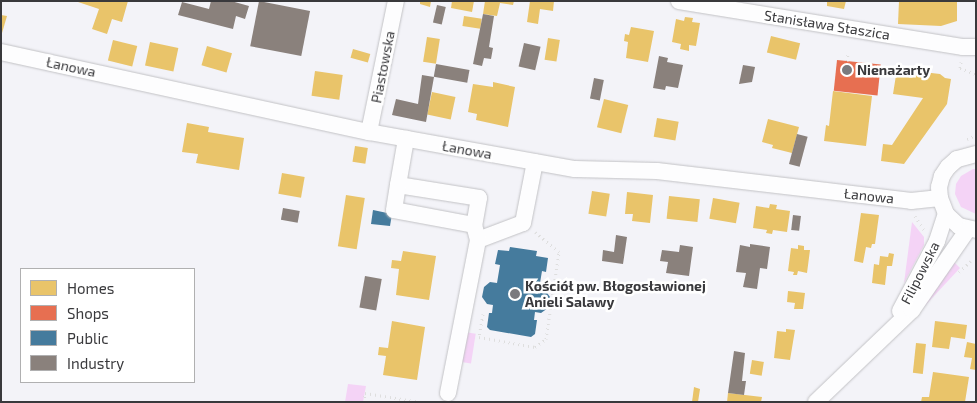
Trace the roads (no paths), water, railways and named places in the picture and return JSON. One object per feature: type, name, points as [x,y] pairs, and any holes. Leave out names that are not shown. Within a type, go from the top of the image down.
[{"type":"street","name":"Piastowska","points":[[369,132],[396,1]]},
{"type":"street","name":"Stanisława Staszica","points":[[679,1],[976,47]]},
{"type":"street","name":"Łanowa","points":[[1,52],[369,132],[576,169],[657,171],[911,201],[940,198]]},
{"type":"street","points":[[406,139],[394,210],[476,232],[523,223],[535,162]]},
{"type":"street","points":[[972,230],[952,220],[946,214],[940,198],[942,176],[948,167],[957,159],[976,154]]},
{"type":"street","points":[[398,185],[479,198],[476,232],[448,393]]},
{"type":"street","name":"Filipowska","points":[[890,331],[937,242],[946,214]]},
{"type":"street","name":"Filipowska","points":[[816,402],[912,310],[972,230]]},
{"type":"place","name":"Nienażarty","points":[[847,70]]},
{"type":"place","name":"Kościół pw. Błogosławionej Anieli Salawy","points":[[515,294]]}]
